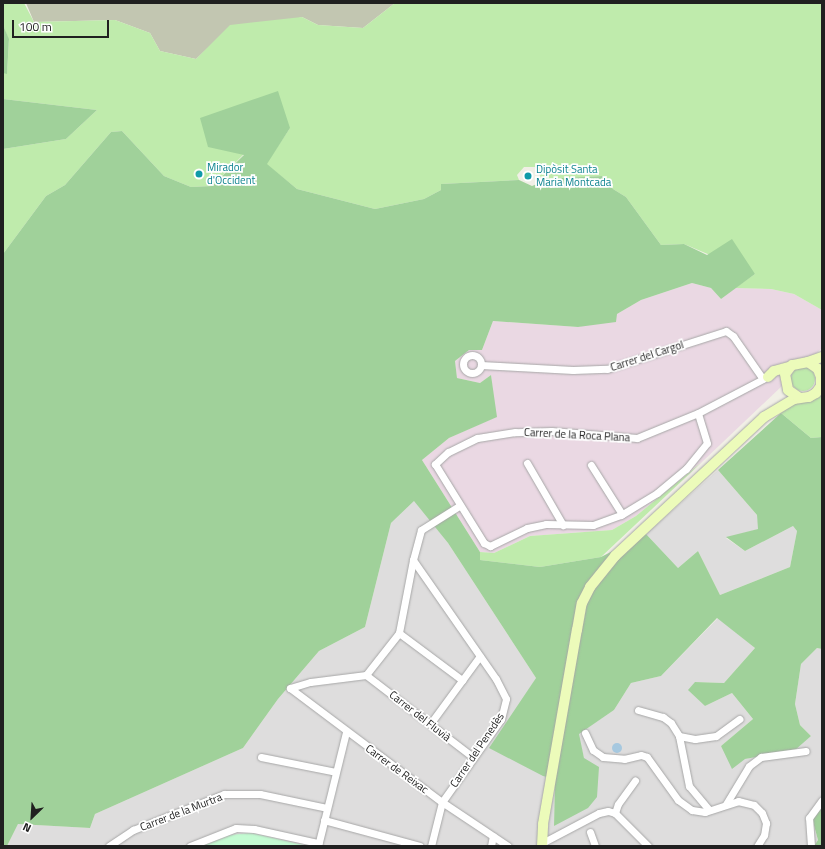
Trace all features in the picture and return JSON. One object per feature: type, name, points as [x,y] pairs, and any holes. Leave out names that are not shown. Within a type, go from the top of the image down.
[{"type":"main road","points":[[765,378],[774,371],[800,362],[808,362],[822,357]]},
{"type":"main road","points":[[542,844],[582,603],[590,587],[615,556],[764,417],[780,406],[800,398],[809,397],[816,393],[822,381],[821,370],[808,362]]},
{"type":"main road","points":[[780,406],[786,386],[789,367]]},
{"type":"main road","points":[[765,378],[786,386],[800,398]]},
{"type":"street","name":"Carrer del Cargol","points":[[481,365],[573,370],[607,369],[726,331],[733,336],[765,378]]},
{"type":"street","name":"Carrer de la Roca Plana","points":[[459,506],[435,464],[448,452],[477,438],[515,432],[544,431],[637,438],[698,414],[765,378]]},
{"type":"street","points":[[366,675],[399,633],[413,560],[421,530],[459,506],[484,543],[490,546],[527,528],[546,524],[593,526],[622,514],[658,493],[702,452],[707,443],[698,414]]},
{"type":"street","points":[[527,463],[563,525]]},
{"type":"street","points":[[591,465],[622,514]]},
{"type":"street","name":"Carrer del Penedès","points":[[413,560],[503,691],[506,709],[442,802],[431,846]]},
{"type":"street","points":[[399,633],[462,680]]},
{"type":"street","points":[[430,724],[480,656]]},
{"type":"street","name":"Carrer de Reixac","points":[[366,675],[310,682],[290,688],[346,732],[442,802],[508,846]]},
{"type":"street","name":"Carrer del Fluvià","points":[[366,675],[473,757]]},
{"type":"street","points":[[638,710],[668,719],[679,736],[689,786],[709,810]]},
{"type":"street","points":[[679,736],[695,739],[710,738],[740,719]]},
{"type":"street","points":[[190,846],[236,828],[254,829],[318,844],[346,732]]},
{"type":"street","points":[[585,733],[590,746],[603,757],[611,759],[645,755],[683,804],[701,812],[726,804],[749,802],[762,813],[766,829],[757,846]]},
{"type":"street","points":[[726,804],[749,766],[761,758],[806,751]]},
{"type":"street","points":[[261,757],[336,772]]},
{"type":"street","points":[[615,813],[618,804],[635,781]]},
{"type":"street","name":"Carrer de la Murtra","points":[[109,846],[133,830],[224,794],[260,794],[327,808]]},
{"type":"street","points":[[811,846],[809,818],[822,800]]},
{"type":"street","points":[[542,844],[599,813],[615,813],[648,846]]},
{"type":"street","points":[[324,820],[420,846]]},
{"type":"street","points":[[590,832],[595,846]]},
{"type":"street","points":[[491,846],[493,836]]},
{"type":"street","points":[[387,846],[389,838]]},
{"type":"shaded area","points":[[26,3],[395,3],[363,28],[318,25],[302,17],[212,44],[196,59],[160,51],[150,33],[115,20],[34,22]]},
{"type":"shaded area","points":[[692,283],[711,288],[721,299],[735,288],[771,289],[794,294],[822,310],[822,348],[702,462],[636,516],[612,530],[530,536],[494,553],[480,552],[422,460],[449,438],[496,417],[491,375],[480,383],[457,378],[455,361],[469,350],[482,350],[493,321],[578,327],[617,314],[641,300]]},
{"type":"shaded area","points":[[718,470],[757,515],[759,529],[726,538],[745,551],[793,526],[797,531],[790,567],[720,595],[698,551],[678,568],[646,534]]},
{"type":"shaded area","points":[[415,500],[448,543],[536,678],[512,717],[555,779],[554,826],[584,758],[578,734],[614,710],[631,683],[661,676],[718,618],[755,648],[724,683],[695,682],[705,706],[732,693],[753,719],[721,746],[745,759],[774,752],[811,736],[800,725],[795,704],[801,664],[817,648],[822,649],[822,806],[812,818],[818,840],[814,846],[7,846],[18,824],[90,828],[95,814],[243,748],[278,699],[319,651],[365,627],[391,523]]},
{"type":"green space","points":[[3,3],[24,3],[34,22],[115,20],[150,33],[160,51],[196,59],[230,25],[302,17],[318,25],[363,28],[395,3],[822,3],[822,310],[794,294],[771,289],[735,288],[755,274],[684,244],[661,245],[626,197],[613,189],[603,176],[542,179],[535,167],[524,167],[517,175],[519,180],[441,184],[441,190],[424,199],[375,209],[297,189],[266,164],[290,128],[244,154],[212,186],[191,187],[164,176],[122,131],[111,132],[65,185],[46,196],[3,254],[3,149],[66,139],[97,110],[3,99],[3,73],[7,73],[9,40],[3,25]]},
{"type":"green space","points":[[3,25],[9,39],[7,74],[3,73]]},
{"type":"green space","points":[[278,91],[290,128],[267,164],[297,189],[375,209],[424,199],[441,190],[441,184],[519,180],[532,186],[542,182],[542,179],[603,176],[613,189],[626,197],[661,245],[684,244],[707,255],[732,239],[755,274],[721,299],[711,288],[692,283],[641,300],[617,314],[616,322],[578,327],[493,321],[482,350],[469,350],[455,361],[457,378],[480,383],[491,375],[497,417],[449,438],[422,460],[480,552],[480,560],[540,567],[601,557],[646,534],[678,568],[698,551],[720,595],[790,567],[797,531],[793,526],[745,551],[726,537],[758,529],[757,515],[718,470],[781,413],[811,438],[822,437],[822,649],[817,648],[801,664],[795,704],[800,725],[811,736],[795,750],[745,759],[732,769],[721,746],[753,719],[732,693],[705,706],[688,690],[695,682],[724,683],[755,648],[717,618],[661,676],[631,683],[614,710],[579,734],[584,758],[599,767],[597,797],[588,808],[554,826],[555,779],[543,776],[489,748],[536,678],[448,543],[414,501],[391,523],[365,627],[319,651],[278,699],[243,748],[95,814],[90,828],[18,824],[7,846],[3,846],[3,254],[46,196],[65,185],[111,132],[122,131],[164,176],[191,187],[212,186],[244,155],[208,147],[200,118]]},
{"type":"green space","points":[[3,99],[97,110],[66,139],[3,149]]},
{"type":"green space","points":[[803,367],[812,370],[815,379],[812,388],[803,391],[794,388],[791,379],[794,370]]},
{"type":"green space","points":[[822,391],[822,437],[811,438],[781,413],[797,402]]},
{"type":"green space","points":[[702,462],[601,557],[540,567],[480,560],[480,552],[494,553],[530,536],[612,530],[636,516]]},
{"type":"green space","points":[[822,806],[822,846],[814,846],[818,840],[812,818]]},
{"type":"green space","points":[[250,833],[308,846],[202,846],[230,835]]},
{"type":"water","points":[[615,743],[619,743],[621,744],[621,752],[615,753],[612,750],[612,746]]},
{"type":"place","name":"Mirador d'Occident","points":[[199,174]]},
{"type":"place","name":"Dipòsit Santa Maria Montcada","points":[[528,176]]}]
